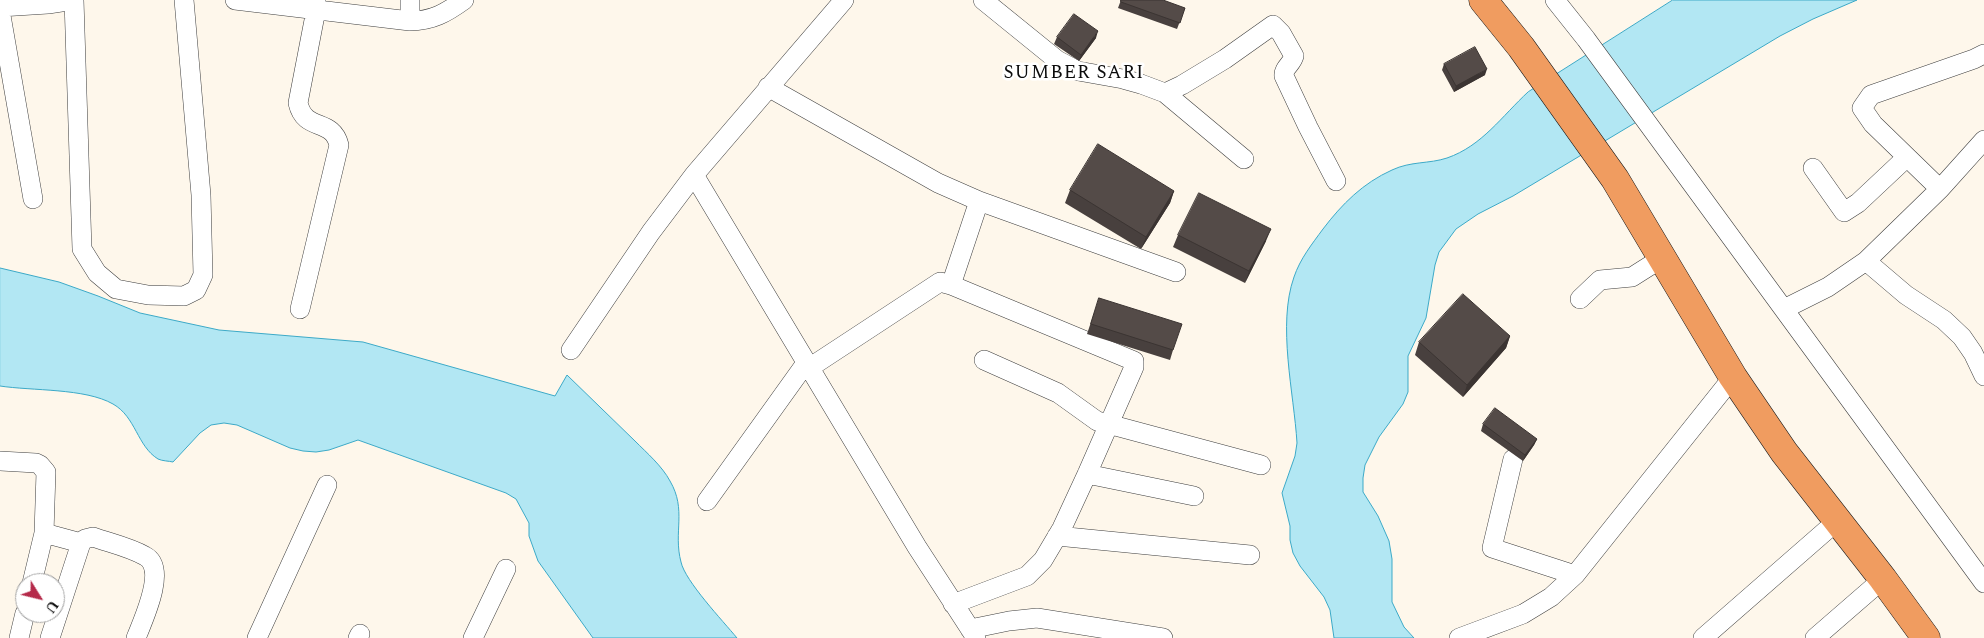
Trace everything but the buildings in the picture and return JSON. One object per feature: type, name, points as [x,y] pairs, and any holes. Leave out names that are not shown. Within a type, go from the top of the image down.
[{"type":"highway","points":[[1483,0],[1521,47],[1615,179],[1733,377],[1784,452],[1884,579],[1926,638]]},
{"type":"street","points":[[33,199],[0,8],[74,0],[82,249],[97,274],[116,289],[148,295],[184,296],[196,290],[203,275],[201,196],[184,0]]},
{"type":"street","points":[[235,0],[316,5],[410,21],[425,21],[440,16],[464,0]]},
{"type":"street","points":[[410,0],[410,21]]},
{"type":"street","points":[[571,350],[651,232],[694,175],[844,0]]},
{"type":"street","points":[[983,0],[1057,60],[1069,67],[1088,74],[1141,84],[1165,93],[1244,159]]},
{"type":"street","points":[[1556,0],[1984,583]]},
{"type":"street","points":[[300,309],[339,146],[337,136],[331,130],[306,120],[300,113],[298,103],[316,5]]},
{"type":"street","points":[[1165,93],[1225,59],[1273,25],[1281,32],[1294,56],[1285,70],[1284,76],[1336,181]]},
{"type":"street","points":[[1940,189],[1865,114],[1862,108],[1863,104],[1870,95],[1984,54]]},
{"type":"street","points":[[768,87],[938,184],[1176,272]]},
{"type":"street","points":[[1784,309],[1828,287],[1866,261],[1940,189],[1984,140]]},
{"type":"street","points":[[1813,168],[1844,212],[1858,203],[1907,157]]},
{"type":"street","points":[[694,175],[917,547],[973,634],[1009,620],[1038,618],[1163,638]]},
{"type":"street","points":[[951,285],[980,201]]},
{"type":"street","points":[[1580,299],[1600,280],[1632,277],[1662,258]]},
{"type":"street","points":[[1866,261],[1906,295],[1944,320],[1962,337],[1984,376]]},
{"type":"street","points":[[707,500],[808,365],[936,283],[940,282],[951,285],[1134,361],[1134,367],[1110,425],[1057,536],[1043,560],[1027,576],[953,604]]},
{"type":"street","points":[[984,360],[1048,388],[1067,399],[1091,418],[1110,425],[1261,465]]},
{"type":"street","points":[[1458,638],[1523,614],[1551,597],[1575,575],[1733,377]]},
{"type":"street","points":[[1514,459],[1492,548],[1575,575]]},
{"type":"street","points":[[0,461],[36,463],[46,472],[44,533],[34,573]]},
{"type":"street","points":[[1087,474],[1194,496]]},
{"type":"street","points":[[257,638],[326,485]]},
{"type":"street","points":[[1703,638],[1837,521]]},
{"type":"street","points":[[44,533],[81,543]]},
{"type":"street","points":[[1057,536],[1250,554]]},
{"type":"street","points":[[50,638],[81,543],[85,539],[94,538],[146,556],[155,568],[154,585],[136,638]]},
{"type":"street","points":[[473,638],[506,569]]},
{"type":"street","points":[[1815,638],[1884,579]]},
{"type":"street","points":[[19,638],[23,623]]},
{"type":"water","points":[[1673,0],[1857,0],[1780,36],[1513,196],[1478,214],[1456,229],[1439,252],[1426,318],[1408,356],[1408,392],[1403,404],[1379,437],[1365,465],[1363,478],[1363,492],[1378,516],[1389,541],[1392,559],[1392,602],[1404,627],[1414,638],[1334,638],[1330,610],[1324,597],[1300,566],[1293,553],[1290,540],[1290,526],[1282,493],[1295,456],[1297,443],[1288,359],[1287,316],[1289,296],[1300,264],[1330,220],[1362,188],[1381,175],[1399,167],[1447,158],[1471,146],[1491,130],[1528,92]]},
{"type":"water","points":[[0,268],[59,282],[140,313],[219,330],[363,342],[555,396],[567,375],[667,475],[678,502],[678,541],[684,570],[689,580],[737,638],[593,638],[538,561],[529,536],[529,523],[516,499],[506,493],[358,440],[329,450],[303,451],[290,448],[237,425],[224,423],[211,425],[200,433],[173,462],[166,461],[158,459],[145,447],[127,416],[113,404],[88,395],[0,386]]},
{"type":"district","name":"SUMBER SARI","points":[[1074,74]]}]
